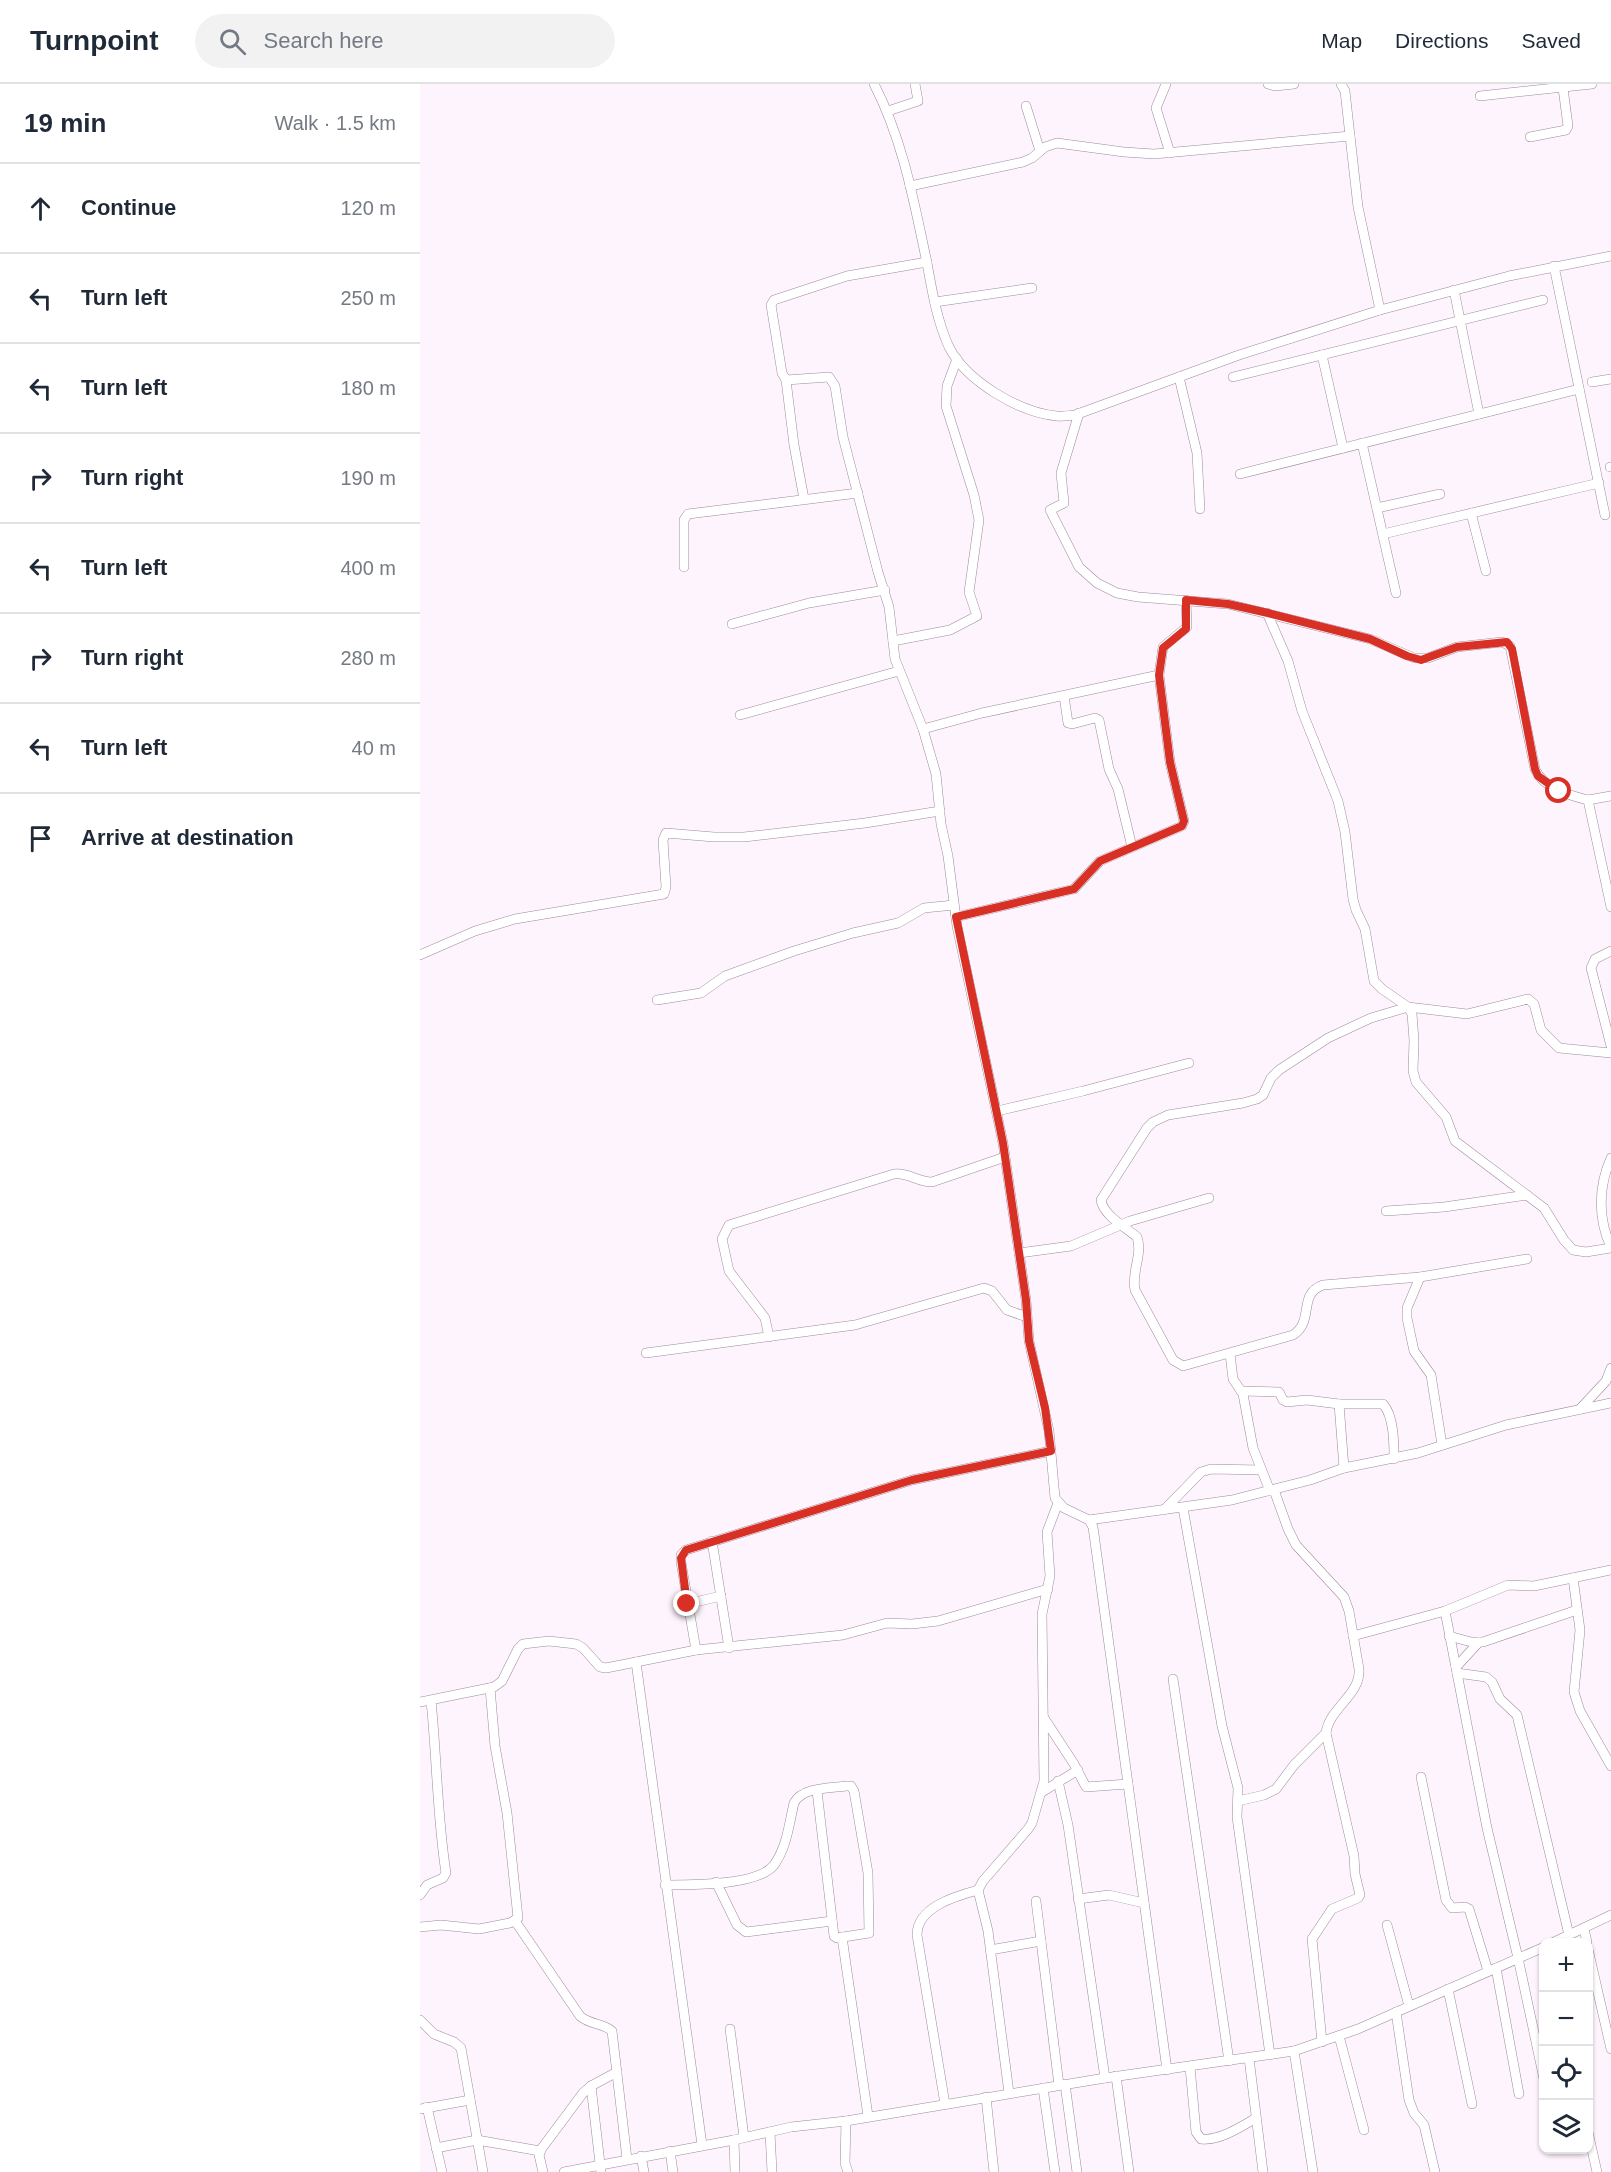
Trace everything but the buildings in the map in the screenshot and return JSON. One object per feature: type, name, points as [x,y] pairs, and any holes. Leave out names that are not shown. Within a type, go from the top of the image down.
[{"type":"street","points":[[873,84],[888,111],[910,186],[934,302],[949,347],[957,360],[973,377],[994,392],[1044,414],[1058,416],[1079,413],[1239,355],[1380,310],[1509,276],[1611,256]]},
{"type":"street","points":[[888,111],[918,101],[915,84]]},
{"type":"street","points":[[1166,84],[1156,108],[1170,153]]},
{"type":"street","points":[[1268,84],[1275,86],[1294,84]]},
{"type":"street","points":[[1341,84],[1345,91],[1358,207],[1380,310]]},
{"type":"street","points":[[1480,96],[1592,84]]},
{"type":"street","points":[[1530,137],[1566,130],[1568,126],[1563,88]]},
{"type":"street","points":[[1026,106],[1040,151]]},
{"type":"street","points":[[910,186],[1023,162],[1048,145],[1058,143],[1124,152],[1170,153],[1350,136]]},
{"type":"street","points":[[804,499],[772,301],[847,276],[927,262]]},
{"type":"street","points":[[1554,267],[1605,515]]},
{"type":"street","points":[[934,302],[1032,288]]},
{"type":"street","points":[[1454,290],[1479,414]]},
{"type":"street","points":[[1233,377],[1543,300]]},
{"type":"street","points":[[1322,355],[1343,448]]},
{"type":"street","points":[[893,641],[950,630],[977,616],[969,592],[979,520],[974,495],[946,406],[947,386],[957,360]]},
{"type":"street","points":[[786,380],[826,376],[832,378],[840,404],[843,437],[889,607],[899,671],[923,729],[936,774],[966,973],[1005,1157],[1029,1341],[1045,1408],[1054,1492],[1058,1503],[1089,1520],[1232,1500],[1310,1480],[1344,1468],[1394,1459],[1506,1425],[1611,1403]]},
{"type":"street","points":[[1179,377],[1197,453],[1200,509]]},
{"type":"street","points":[[1592,382],[1611,379]]},
{"type":"street","points":[[1240,474],[1579,389]]},
{"type":"street","points":[[1079,413],[1061,473],[1064,503],[1050,510],[1072,557],[1085,574],[1107,590],[1126,596],[1228,604],[1370,639],[1421,660],[1457,647],[1507,642],[1512,649],[1538,776],[1565,794],[1588,800],[1611,796]]},
{"type":"street","points":[[1362,443],[1396,592]]},
{"type":"street","points":[[1383,534],[1599,483]]},
{"type":"street","points":[[684,567],[684,520],[688,514],[858,493]]},
{"type":"street","points":[[1377,508],[1440,494]]},
{"type":"street","points":[[1471,513],[1486,571]]},
{"type":"street","points":[[732,624],[809,603],[885,590]]},
{"type":"street","points":[[956,917],[1074,889],[1100,861],[1184,824],[1170,762],[1159,675],[1163,648],[1186,629],[1186,600]]},
{"type":"street","points":[[1268,613],[1288,661],[1302,711],[1330,779],[1342,816],[1353,900],[1365,929],[1373,978],[1379,986],[1408,1007],[1413,1019],[1413,1071],[1418,1086],[1446,1117],[1457,1144],[1548,1212],[1564,1240],[1573,1250],[1587,1252],[1611,1248],[1604,1230],[1601,1204],[1601,1186],[1611,1158]]},
{"type":"street","points":[[740,715],[899,671]]},
{"type":"street","points":[[923,729],[982,713],[1159,675]]},
{"type":"street","points":[[1064,696],[1068,723],[1095,718],[1099,720],[1110,773],[1118,789],[1132,847]]},
{"type":"street","points":[[1588,800],[1611,907]]},
{"type":"street","points":[[420,955],[475,931],[515,919],[664,894],[666,888],[663,840],[666,832],[714,837],[744,837],[865,823],[940,811]]},
{"type":"street","points":[[657,1000],[701,993],[725,976],[784,955],[853,933],[898,923],[924,908],[954,905]]},
{"type":"street","points":[[1611,951],[1595,959],[1591,968],[1611,1046]]},
{"type":"street","points":[[1527,1258],[1420,1276],[1323,1285],[1310,1294],[1305,1320],[1298,1332],[1286,1338],[1183,1366],[1173,1360],[1135,1290],[1134,1279],[1139,1248],[1137,1237],[1121,1225],[1103,1206],[1101,1200],[1153,1122],[1176,1113],[1257,1099],[1263,1095],[1274,1074],[1328,1038],[1371,1018],[1408,1007],[1467,1014],[1528,999],[1534,1004],[1541,1030],[1559,1048],[1611,1053]]},
{"type":"street","points":[[997,1111],[1189,1064]]},
{"type":"street","points":[[769,1337],[765,1318],[729,1271],[722,1239],[729,1225],[894,1174],[901,1173],[920,1181],[932,1182],[1005,1157]]},
{"type":"street","points":[[1386,1211],[1444,1207],[1527,1195]]},
{"type":"street","points":[[1018,1253],[1071,1246],[1144,1216],[1209,1198]]},
{"type":"street","points":[[1420,1276],[1406,1314],[1414,1351],[1431,1376],[1442,1445]]},
{"type":"street","points":[[646,1353],[855,1325],[984,1287],[992,1291],[1007,1310],[1027,1317]]},
{"type":"street","points":[[1230,1354],[1233,1379],[1241,1391],[1249,1433],[1261,1470],[1296,1545],[1344,1597],[1359,1669],[1359,1680],[1328,1723],[1326,1733],[1354,1856],[1360,1895],[1332,1909],[1312,1939],[1322,2042]]},
{"type":"street","points":[[1580,1409],[1606,1381],[1611,1368]]},
{"type":"street","points":[[1241,1391],[1279,1392],[1282,1400],[1287,1402],[1312,1400],[1339,1404],[1380,1403],[1385,1405],[1392,1434],[1394,1459]]},
{"type":"street","points":[[1339,1404],[1344,1468]]},
{"type":"street","points":[[696,1650],[681,1555],[686,1550],[912,1480],[1051,1451]]},
{"type":"street","points":[[1164,1510],[1201,1472],[1211,1469],[1261,1470]]},
{"type":"street","points":[[945,2104],[917,1926],[941,1904],[978,1890],[983,1881],[1028,1829],[1042,1792],[1045,1767],[1042,1622],[1050,1576],[1047,1532],[1058,1503]]},
{"type":"street","points":[[1183,1508],[1222,1726],[1238,1788],[1237,1817],[1270,2055]]},
{"type":"street","points":[[1089,1520],[1093,1527],[1167,2070]]},
{"type":"street","points":[[712,1541],[729,1648]]},
{"type":"street","points":[[1353,1636],[1445,1611],[1508,1585],[1534,1586],[1611,1570]]},
{"type":"street","points":[[1573,1578],[1580,1641],[1574,1692],[1580,1711],[1611,1766]]},
{"type":"street","points":[[420,1702],[490,1688],[502,1681],[518,1649],[523,1644],[549,1641],[576,1644],[583,1648],[602,1668],[696,1650],[843,1635],[887,1623],[912,1624],[938,1621],[1048,1589]]},
{"type":"street","points":[[687,1604],[721,1596]]},
{"type":"street","points":[[1449,1636],[1479,1642],[1577,1610]]},
{"type":"street","points":[[1445,1611],[1487,1828],[1539,2056]]},
{"type":"street","points":[[1456,1670],[1479,1642]]},
{"type":"street","points":[[636,1662],[702,2145]]},
{"type":"street","points":[[1456,1670],[1486,1677],[1492,1683],[1500,1699],[1517,1715],[1569,1935]]},
{"type":"street","points":[[1173,1679],[1228,2061]]},
{"type":"street","points":[[490,1688],[495,1746],[507,1813],[518,1915],[515,1921]]},
{"type":"street","points":[[420,1895],[427,1885],[443,1878],[446,1873],[437,1812],[431,1701]]},
{"type":"street","points":[[1044,1718],[1078,1770],[1085,1786],[1088,1788],[1128,1784]]},
{"type":"street","points":[[1238,1801],[1276,1790],[1294,1765],[1326,1733]]},
{"type":"street","points":[[1042,1792],[1078,1770]]},
{"type":"street","points":[[1421,1777],[1446,1900],[1452,1908],[1466,1906],[1469,1909],[1492,1969],[1519,2094]]},
{"type":"street","points":[[1059,1781],[1068,1825],[1105,2078]]},
{"type":"street","points":[[665,1885],[744,1880],[762,1875],[771,1869],[784,1844],[796,1798],[801,1794],[817,1791],[852,1786],[868,1874],[871,1929],[867,1934],[834,1936],[817,1791]]},
{"type":"street","points":[[716,1882],[737,1925],[746,1932],[832,1921]]},
{"type":"street","points":[[978,1890],[986,1922],[1009,2093]]},
{"type":"street","points":[[1078,1899],[1109,1895],[1144,1903]]},
{"type":"street","points":[[1036,1901],[1062,2085],[1077,2172]]},
{"type":"street","points":[[1563,1938],[1611,1915]]},
{"type":"street","points":[[420,1927],[441,1925],[479,1929],[515,1921]]},
{"type":"street","points":[[515,1921],[580,2016],[590,2024],[608,2027],[612,2031],[627,2159]]},
{"type":"street","points":[[1387,1926],[1409,2006]]},
{"type":"street","points":[[1584,1929],[1586,1938]]},
{"type":"street","points":[[842,1937],[868,2116]]},
{"type":"street","points":[[990,1950],[1041,1941]]},
{"type":"street","points":[[564,2172],[600,2168],[627,2159],[791,2127],[846,2121],[1116,2076],[1294,2051],[1339,2036],[1539,1949]]},
{"type":"street","points":[[1593,1971],[1611,2049]]},
{"type":"street","points":[[1448,1989],[1472,2104]]},
{"type":"street","points":[[1396,2012],[1410,2100],[1414,2113],[1424,2125],[1434,2172]]},
{"type":"street","points":[[420,2020],[434,2034],[460,2046],[483,2172]]},
{"type":"street","points":[[730,2030],[744,2137]]},
{"type":"street","points":[[1339,2036],[1364,2130]]},
{"type":"street","points":[[1294,2051],[1313,2172]]},
{"type":"street","points":[[1249,2058],[1263,2172]]},
{"type":"street","points":[[1190,2067],[1196,2132],[1201,2139],[1228,2132],[1256,2118]]},
{"type":"street","points":[[543,2172],[540,2151],[579,2098],[591,2086],[617,2072]]},
{"type":"street","points":[[1116,2076],[1130,2172]]},
{"type":"street","points":[[591,2086],[600,2168]]},
{"type":"street","points":[[1043,2088],[1055,2172]]},
{"type":"street","points":[[986,2097],[994,2172]]},
{"type":"street","points":[[442,2172],[424,2108],[470,2100]]},
{"type":"street","points":[[846,2121],[844,2163],[848,2172]]},
{"type":"street","points":[[770,2132],[772,2172]]},
{"type":"street","points":[[734,2139],[735,2172]]},
{"type":"street","points":[[436,2148],[477,2140],[540,2151]]},
{"type":"street","points":[[670,2151],[673,2172]]},
{"type":"street","points":[[1593,2154],[1597,2172]]},
{"type":"street","points":[[641,2156],[644,2172]]},
{"type":"route","points":[[687,1604],[681,1558],[686,1550],[912,1480],[1051,1451],[1045,1408],[1031,1354],[1026,1300],[1003,1143],[956,917],[1067,892],[1078,886],[1100,861],[1184,824],[1170,762],[1159,675],[1163,648],[1166,643],[1186,629],[1186,600],[1228,604],[1370,639],[1421,660],[1457,647],[1507,642],[1512,649],[1535,769],[1538,776],[1559,791]]}]
